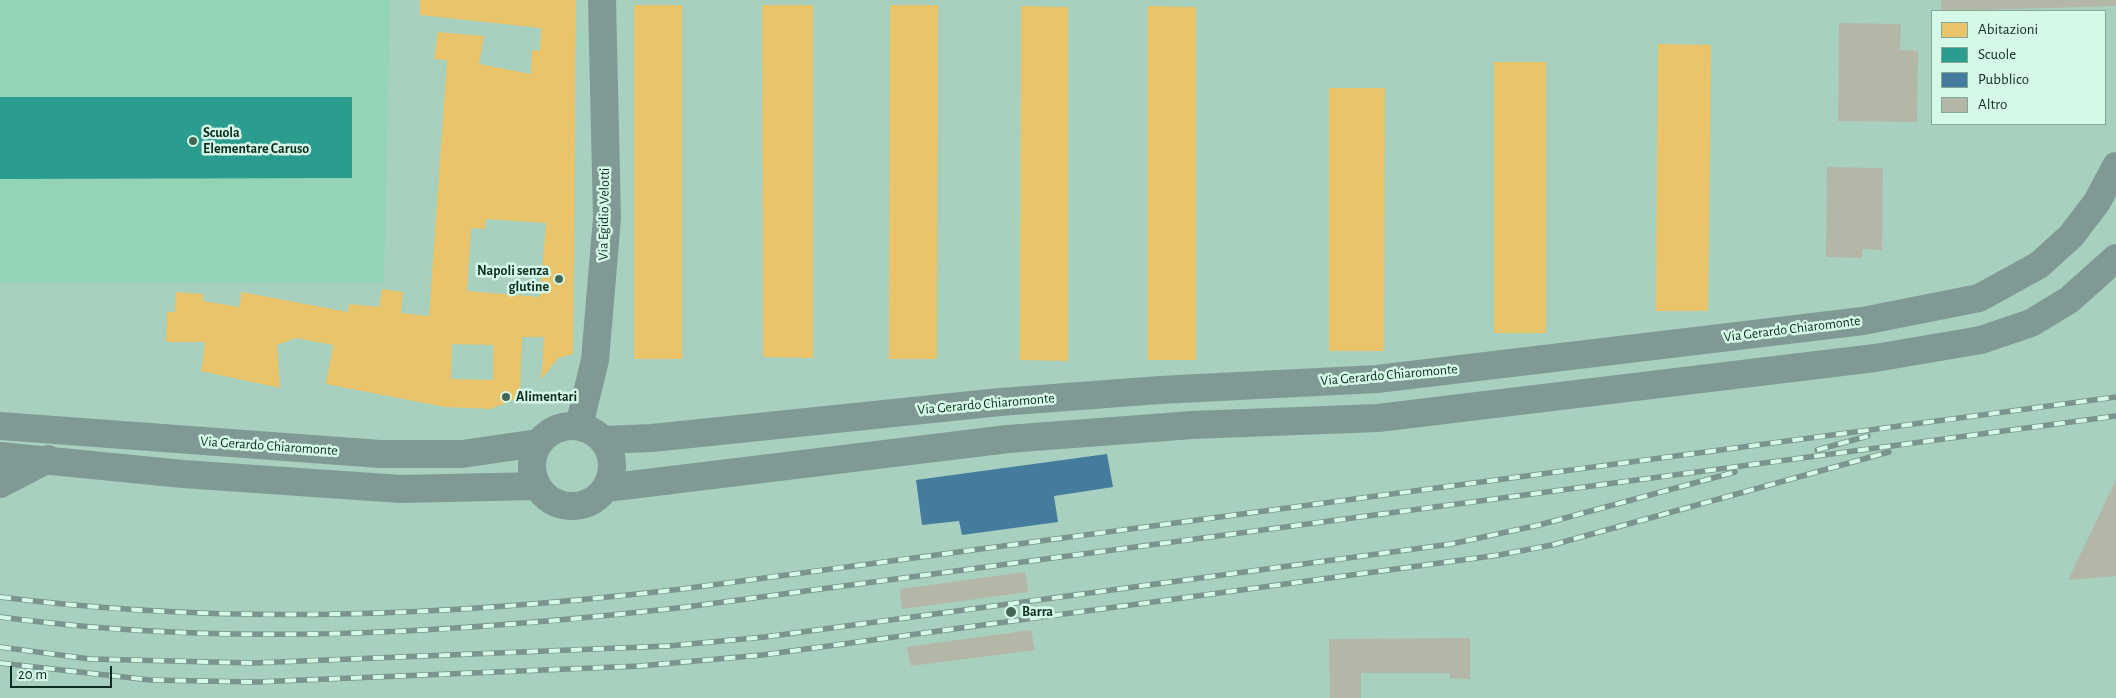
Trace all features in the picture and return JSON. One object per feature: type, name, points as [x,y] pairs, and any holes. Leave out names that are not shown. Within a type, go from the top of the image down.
[{"type":"street","name":"Via Egidio Velotti","points":[[579,426],[595,360],[607,218],[602,0]]},
{"type":"street","name":"Via Gerardo Chiaromonte","points":[[603,440],[652,438],[1000,402],[1377,378],[1863,321],[1979,298],[2039,265],[2071,236],[2097,202],[2116,166]]},
{"type":"street","points":[[606,488],[1008,439],[1192,425],[1378,418],[1874,358],[1981,340],[2031,322],[2069,300],[2116,258]]},
{"type":"street","name":"Via Gerardo Chiaromonte","points":[[0,426],[380,454],[462,454],[538,443]]},
{"type":"street","points":[[579,426],[588,428],[603,440],[608,449],[612,469],[606,488],[597,498],[584,504],[571,506],[557,504],[537,486],[532,472],[533,457],[538,443],[556,429],[579,426]]},
{"type":"street","points":[[0,456],[48,459],[183,474],[401,489],[537,486]]},
{"type":"street","points":[[0,484],[48,459]]},
{"type":"shaded area","name":"Scuola Elementare Caruso","points":[[0,0],[390,0],[384,283],[0,283]]},
{"type":"building: Abitazioni","points":[[420,0],[576,0],[573,354],[558,358],[541,380],[544,337],[522,337],[520,397],[491,409],[445,407],[326,384],[333,345],[296,338],[277,345],[280,388],[201,371],[205,342],[166,342],[167,312],[175,312],[176,292],[203,294],[203,301],[240,307],[241,292],[348,312],[349,304],[379,307],[382,289],[403,292],[401,313],[429,316],[447,60],[434,59],[438,32],[484,36],[479,64],[531,74],[532,50],[540,51],[541,28],[420,15]],"holes":[[[486,219],[546,223],[540,297],[467,291],[471,228],[485,229]],[[452,344],[493,345],[493,380],[451,379]]]},
{"type":"building: Abitazioni","points":[[634,5],[682,5],[682,359],[634,359]]},
{"type":"building: Abitazioni","points":[[762,5],[813,5],[813,358],[763,357]]},
{"type":"building: Abitazioni","points":[[890,5],[938,5],[937,359],[889,359]]},
{"type":"building: Abitazioni","points":[[1021,6],[1068,7],[1068,361],[1020,360]]},
{"type":"building: Abitazioni","points":[[1148,6],[1196,7],[1196,360],[1148,360]]},
{"type":"building: Abitazioni","points":[[1658,44],[1711,45],[1708,311],[1656,311]]},
{"type":"building: Abitazioni","points":[[1494,62],[1546,62],[1546,333],[1494,333]]},
{"type":"building: Abitazioni","points":[[1329,88],[1385,88],[1384,351],[1329,351]]},
{"type":"building: Scuole","points":[[0,97],[352,97],[352,178],[0,179]]},
{"type":"building: Pubblico","points":[[1107,454],[1113,487],[1054,496],[1058,522],[962,535],[959,521],[922,525],[916,480]]},
{"type":"building: Altro","points":[[1941,0],[2116,0],[2116,6],[1941,10]]},
{"type":"building: Altro","points":[[1839,23],[1901,24],[1900,50],[1918,51],[1917,122],[1838,121]]},
{"type":"building: Altro","points":[[1827,167],[1883,168],[1882,250],[1862,249],[1862,258],[1826,257]]},
{"type":"building: Altro","points":[[2116,480],[2116,576],[2068,580]]},
{"type":"building: Altro","points":[[1025,572],[1028,592],[902,609],[900,589]]},
{"type":"building: Altro","points":[[1031,630],[1035,650],[911,666],[907,647]]},
{"type":"building: Altro","points":[[1470,638],[1470,679],[1449,678],[1450,673],[1361,673],[1361,698],[1330,698],[1329,639]]},
{"type":"railway","points":[[0,597],[172,612],[256,614],[426,611],[596,598],[682,589],[2116,397]]},
{"type":"railway","points":[[0,617],[86,627],[258,634],[428,630],[600,616],[686,607],[2116,416]]},
{"type":"railway","points":[[1817,450],[1868,436]]},
{"type":"railway","points":[[0,663],[150,680],[256,682],[640,666],[762,655],[1499,555],[1552,545],[1889,452]]},
{"type":"railway","points":[[0,647],[90,659],[253,663],[668,646],[765,637],[1451,544],[1539,525],[1735,472]]},
{"type":"place","name":"Scuola Elementare Caruso","points":[[193,141]]},
{"type":"place","name":"Napoli senza glutine","points":[[559,279]]},
{"type":"place","name":"Alimentari","points":[[506,397]]},
{"type":"place","name":"Barra","points":[[1011,612]]}]
